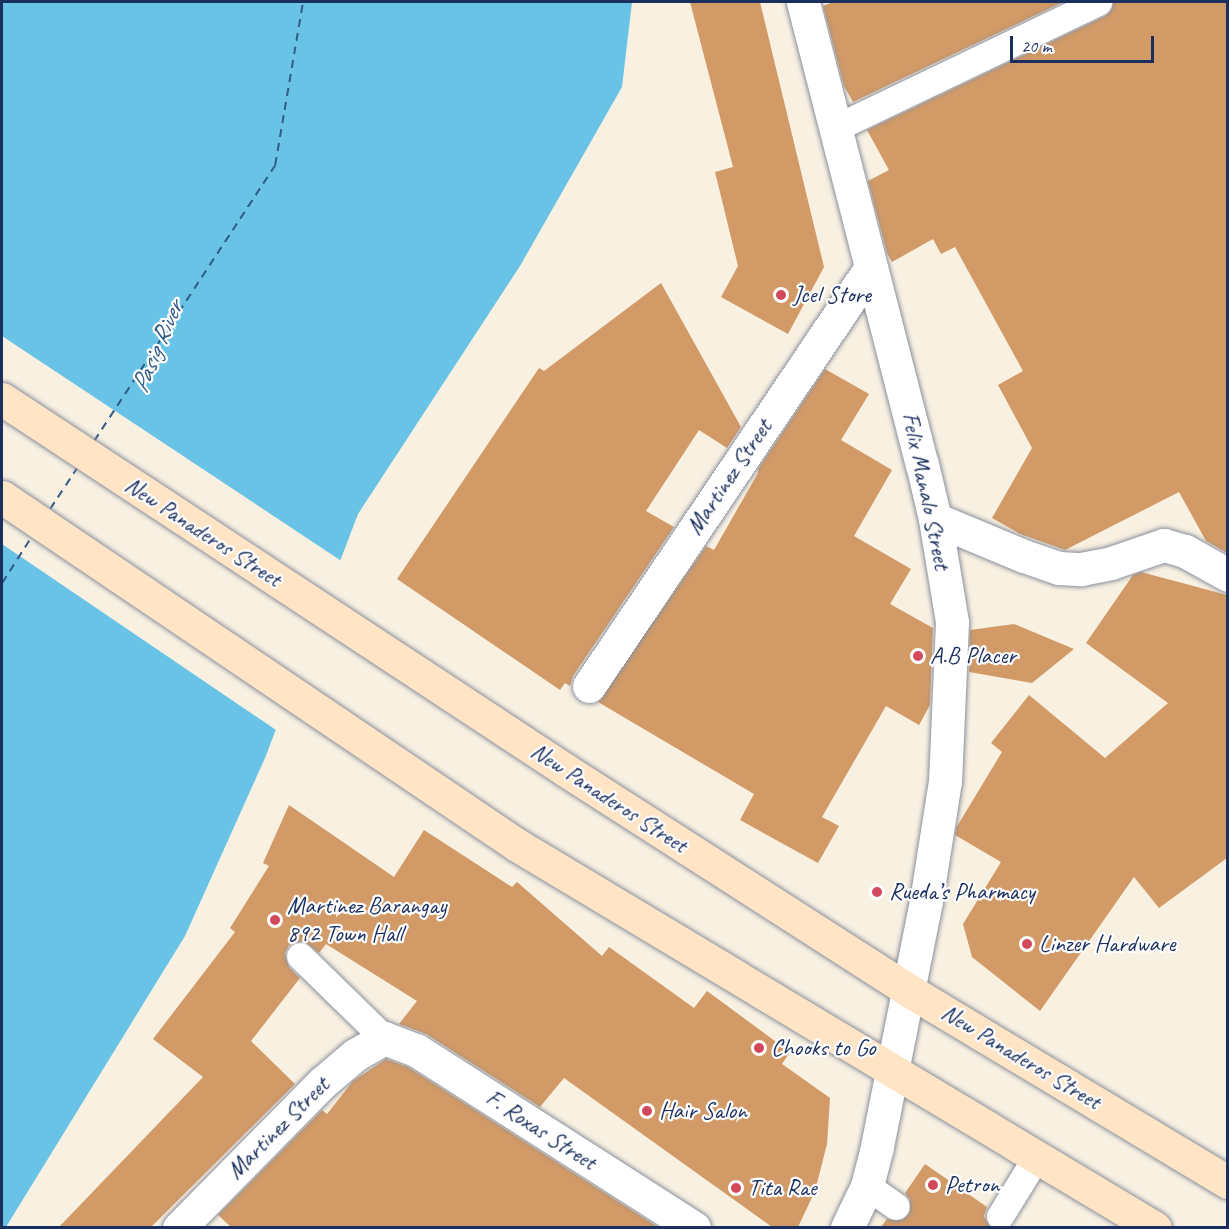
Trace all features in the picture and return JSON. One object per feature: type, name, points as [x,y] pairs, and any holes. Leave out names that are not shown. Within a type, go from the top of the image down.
[{"type":"main road","name":"New Panaderos Street","points":[[2,399],[567,771],[908,990],[1227,1182]]},
{"type":"main road","points":[[2,497],[517,845],[1155,1227]]},
{"type":"street","name":"Felix Manalo Street","points":[[804,2],[935,519],[952,622],[945,780],[926,901],[867,1186],[847,1227]]},
{"type":"street","name":"Martinez Street","points":[[589,686],[870,268]]},
{"type":"street","points":[[935,519],[1059,568],[1082,568],[1111,563],[1164,545],[1185,551],[1227,574]]},
{"type":"street","name":"Martinez Street","points":[[179,1227],[322,1083],[355,1055],[384,1038]]},
{"type":"street","name":"F. Roxas Street","points":[[384,1038],[416,1050],[694,1227]]},
{"type":"lane","points":[[835,128],[1098,2]]},
{"type":"lane","points":[[300,956],[384,1038]]},
{"type":"lane","points":[[1000,1216],[1037,1156]]},
{"type":"lane","points":[[867,1186],[896,1206]]},
{"type":"water","name":"Pasig River","points":[[2,2],[632,2],[622,87],[520,266],[358,514],[265,758],[185,936],[6,1227],[2,1228]]},
{"type":"pier","points":[[2,336],[343,562],[279,732],[2,544]]},
{"type":"building","points":[[690,2],[760,2],[824,267],[788,334],[721,297],[738,266],[715,172],[733,167]]},
{"type":"building","points":[[833,2],[1063,2],[853,102],[844,86],[823,6]]},
{"type":"building","points":[[1113,2],[1227,2],[1227,553],[1206,541],[1179,492],[1065,550],[1020,534],[992,518],[1032,448],[998,385],[1023,371],[955,247],[941,254],[933,239],[892,262],[887,253],[868,181],[889,170],[867,130],[1105,16],[1111,10]]},
{"type":"building","points":[[661,283],[741,427],[727,448],[699,430],[646,511],[674,527],[573,676],[570,686],[565,683],[560,690],[397,579],[539,368],[544,371]]},
{"type":"building","points":[[825,369],[869,394],[841,440],[892,470],[854,536],[911,569],[890,604],[933,628],[930,705],[919,725],[886,706],[822,817],[839,826],[818,863],[740,820],[754,794],[598,702],[706,546],[714,550],[758,473],[758,469]]},
{"type":"building","points":[[1141,572],[1227,595],[1227,858],[1159,908],[1134,877],[1040,1011],[972,957],[963,924],[1001,862],[955,835],[956,828],[1002,752],[991,743],[1029,695],[1105,758],[1168,703],[1086,643],[1133,575]]},
{"type":"building","points":[[1014,624],[1074,649],[1032,683],[969,672],[970,630]]},
{"type":"building","points":[[289,805],[394,877],[424,830],[512,887],[517,882],[602,956],[609,947],[694,1008],[707,991],[790,1052],[782,1064],[830,1098],[827,1144],[815,1191],[798,1227],[772,1227],[564,1078],[540,1107],[426,1034],[399,1024],[417,1001],[326,944],[319,953],[303,941],[289,945],[285,953],[289,967],[300,978],[251,1041],[295,1084],[151,1227],[59,1227],[203,1077],[153,1039],[235,932],[230,928],[269,866],[263,863]]},
{"type":"building","points":[[386,1059],[408,1067],[658,1227],[231,1227],[218,1215],[322,1110],[327,1114],[353,1081]]},
{"type":"building","name":"Petron","points":[[925,1164],[987,1207],[984,1216],[990,1227],[881,1227],[887,1219],[902,1220],[909,1214],[910,1200],[905,1193]]},
{"type":"ferry route","points":[[94,441],[275,165],[303,2]]},
{"type":"ferry route","points":[[50,509],[77,468]]},
{"type":"ferry route","points":[[2,583],[32,536]]},
{"type":"place","name":"Jcel Store","points":[[781,295]]},
{"type":"place","name":"A.B Placer","points":[[918,656]]},
{"type":"place","name":"Rueda’s Pharmacy","points":[[877,892]]},
{"type":"place","name":"Martinez Barangay 892 Town Hall","points":[[275,920]]},
{"type":"place","name":"Linzer Hardware","points":[[1027,944]]},
{"type":"place","name":"Chooks to Go","points":[[759,1048]]},
{"type":"place","name":"Hair Salon","points":[[647,1111]]},
{"type":"place","name":"Petron","points":[[933,1185]]},
{"type":"place","name":"Tita Rae","points":[[736,1188]]}]
